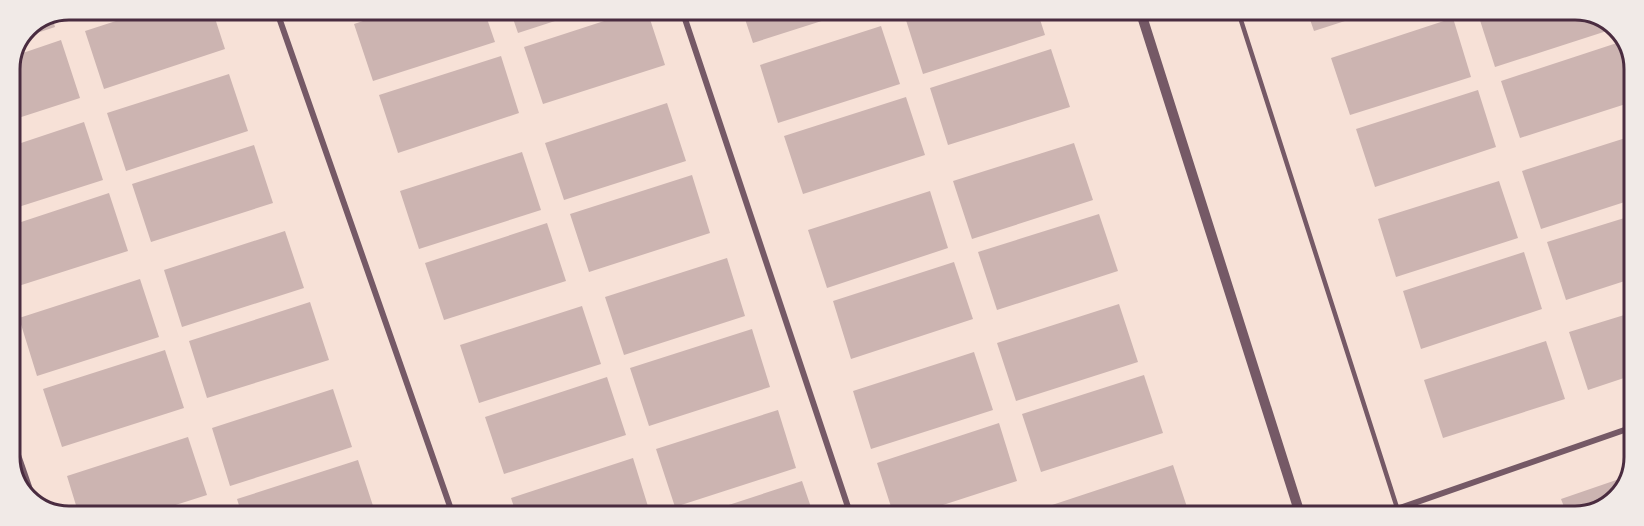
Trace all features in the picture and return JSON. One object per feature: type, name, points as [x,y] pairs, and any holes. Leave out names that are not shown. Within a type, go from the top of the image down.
[{"type":"street","points":[[280,20],[450,507]]},
{"type":"street","points":[[685,20],[848,507]]},
{"type":"street","points":[[1143,20],[1298,507]]},
{"type":"street","points":[[1403,507],[1624,430]]},
{"type":"street","points":[[20,461],[29,485]]},
{"type":"lane","points":[[1241,20],[1396,507]]},
{"type":"building","points":[[119,20],[216,20],[225,49],[104,89],[85,31]]},
{"type":"building","points":[[366,20],[487,20],[495,42],[373,81],[354,24]]},
{"type":"building","points":[[513,20],[558,20],[518,33]]},
{"type":"building","points":[[607,20],[650,20],[665,65],[543,104],[524,47]]},
{"type":"building","points":[[745,20],[825,20],[753,43]]},
{"type":"building","points":[[906,20],[1040,20],[1045,35],[923,74]]},
{"type":"building","points":[[1310,20],[1348,20],[1314,31]]},
{"type":"building","points":[[1447,20],[1454,20],[1471,77],[1350,115],[1331,58]]},
{"type":"building","points":[[1480,20],[1588,21],[1607,31],[1495,67]]},
{"type":"building","points":[[54,22],[55,27],[34,34]]},
{"type":"building","points":[[881,26],[900,84],[778,123],[760,65]]},
{"type":"building","points":[[61,40],[80,98],[20,117],[22,53]]},
{"type":"building","points":[[1617,43],[1623,56],[1624,105],[1520,138],[1501,81]]},
{"type":"building","points":[[1051,49],[1070,107],[948,145],[930,88]]},
{"type":"building","points":[[501,56],[519,113],[398,153],[379,95]]},
{"type":"building","points":[[229,74],[248,131],[126,171],[107,113]]},
{"type":"building","points":[[1478,90],[1496,147],[1375,187],[1356,129]]},
{"type":"building","points":[[906,97],[925,155],[803,194],[784,136]]},
{"type":"building","points":[[667,103],[686,161],[564,200],[545,143]]},
{"type":"building","points":[[84,122],[103,180],[20,206],[20,143]]},
{"type":"building","points":[[1624,139],[1624,202],[1541,229],[1522,171]]},
{"type":"building","points":[[1074,143],[1093,200],[972,239],[953,181]]},
{"type":"building","points":[[254,145],[273,203],[151,242],[132,184]]},
{"type":"building","points":[[522,152],[541,210],[419,249],[400,191]]},
{"type":"building","points":[[692,175],[710,233],[589,272],[570,214]]},
{"type":"building","points":[[1499,181],[1518,238],[1396,277],[1378,219]]},
{"type":"building","points":[[930,191],[948,248],[827,288],[808,230]]},
{"type":"building","points":[[109,193],[128,251],[20,285],[20,222]]},
{"type":"building","points":[[1099,214],[1118,271],[997,310],[978,252]]},
{"type":"building","points":[[1624,218],[1624,281],[1566,300],[1547,242]]},
{"type":"building","points":[[547,223],[566,281],[444,320],[425,263]]},
{"type":"building","points":[[285,231],[304,288],[182,327],[164,270]]},
{"type":"building","points":[[1524,252],[1542,309],[1421,349],[1403,291]]},
{"type":"building","points":[[727,258],[745,316],[624,355],[605,297]]},
{"type":"building","points":[[954,262],[973,319],[851,359],[833,301]]},
{"type":"building","points":[[140,279],[159,337],[37,376],[20,318]]},
{"type":"building","points":[[310,302],[329,360],[207,398],[189,341]]},
{"type":"building","points":[[1119,304],[1138,362],[1016,401],[997,343]]},
{"type":"building","points":[[582,306],[601,364],[479,403],[460,345]]},
{"type":"building","points":[[1624,315],[1624,378],[1588,390],[1569,332]]},
{"type":"building","points":[[752,329],[770,387],[649,426],[630,368]]},
{"type":"building","points":[[1546,341],[1565,399],[1443,438],[1424,380]]},
{"type":"building","points":[[165,350],[184,408],[62,447],[43,389]]},
{"type":"building","points":[[974,352],[993,410],[871,449],[853,391]]},
{"type":"building","points":[[1144,375],[1163,433],[1041,472],[1022,414]]},
{"type":"building","points":[[607,377],[626,435],[504,474],[485,417]]},
{"type":"building","points":[[333,389],[352,447],[230,486],[212,428]]},
{"type":"building","points":[[778,410],[796,468],[675,507],[656,449]]},
{"type":"building","points":[[999,423],[1017,481],[937,507],[891,507],[877,463]]},
{"type":"building","points":[[188,437],[207,495],[169,507],[77,507],[67,476]]},
{"type":"building","points":[[633,458],[648,507],[514,507],[511,498]]},
{"type":"building","points":[[358,460],[373,507],[240,507],[237,499]]},
{"type":"building","points":[[1173,465],[1187,507],[1053,507],[1052,505]]},
{"type":"building","points":[[1619,479],[1610,492],[1591,504],[1564,507],[1561,499]]},
{"type":"building","points":[[802,481],[811,507],[722,507]]}]
